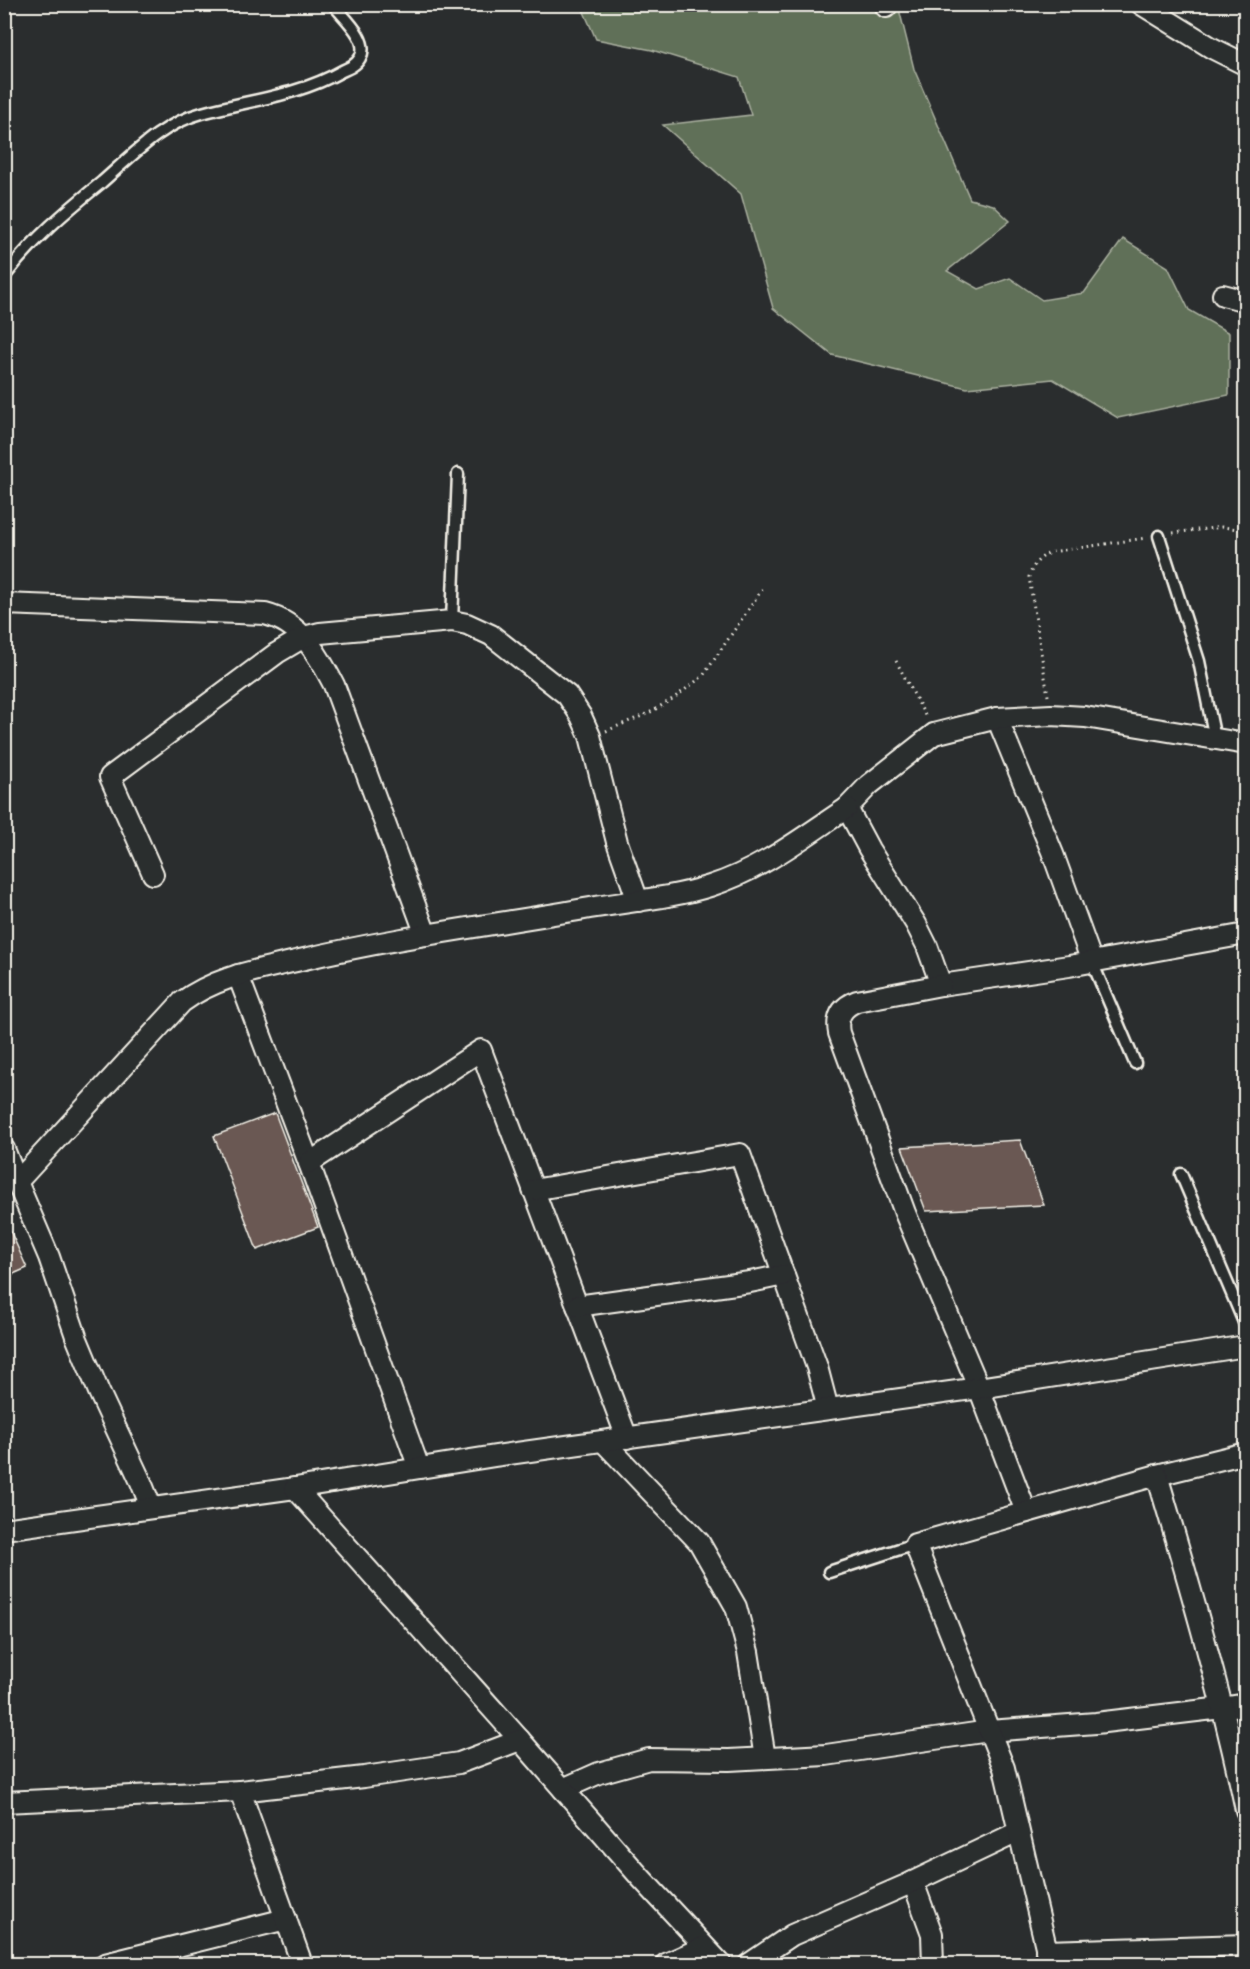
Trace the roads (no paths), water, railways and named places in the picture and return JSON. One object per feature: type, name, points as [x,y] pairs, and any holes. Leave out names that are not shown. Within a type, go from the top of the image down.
[{"type":"street","points":[[1141,4],[1212,48],[1245,64]]},
{"type":"street","points":[[1223,295],[1245,301]]},
{"type":"street","points":[[4,604],[265,614],[290,624],[304,637],[325,667],[342,703],[426,935]]},
{"type":"street","points":[[153,874],[110,777],[277,652],[304,637],[337,631],[452,621],[477,628],[490,635],[567,695],[590,736],[609,815],[638,901]]},
{"type":"street","points":[[17,1182],[182,1002],[210,984],[238,975],[353,948],[638,901],[708,887],[742,875],[768,861],[847,808],[869,785],[934,734],[997,718],[1051,715],[1085,717],[1245,744]]},
{"type":"street","points":[[997,718],[1053,854],[1092,962]]},
{"type":"street","points":[[847,808],[868,849],[916,924],[927,946],[941,985]]},
{"type":"street","points":[[1026,1512],[979,1388],[905,1213],[837,1024],[843,1010],[857,1001],[1245,934]]},
{"type":"street","points":[[238,975],[309,1163],[419,1468]]},
{"type":"street","points":[[309,1163],[481,1050],[627,1438]]},
{"type":"street","points":[[4,1149],[49,1257],[77,1339],[151,1507]]},
{"type":"street","points":[[533,1190],[740,1154],[817,1367],[828,1409]]},
{"type":"street","points":[[577,1306],[750,1282],[784,1275]]},
{"type":"street","points":[[4,1529],[979,1388],[1245,1346]]},
{"type":"street","points":[[603,1441],[699,1542],[736,1607],[748,1652],[765,1758]]},
{"type":"street","points":[[1245,1454],[1157,1475],[915,1544],[1004,1768],[1048,1958],[1245,1945]]},
{"type":"street","points":[[1157,1475],[1196,1608],[1245,1810]]},
{"type":"street","points":[[295,1488],[721,1965]]},
{"type":"street","points":[[563,1789],[599,1773],[649,1760],[826,1755],[989,1731],[1096,1723],[1245,1704]]},
{"type":"street","points":[[4,1802],[240,1791],[364,1777],[459,1763],[520,1740]]},
{"type":"street","points":[[240,1791],[302,1965]]},
{"type":"street","points":[[749,1965],[792,1935],[1018,1832]]},
{"type":"street","points":[[913,1881],[932,1934],[933,1965]]},
{"type":"street","points":[[105,1965],[286,1919]]},
{"type":"street","points":[[666,1965],[704,1947]]},
{"type":"lane","points":[[4,278],[23,252],[42,233],[158,132],[201,113],[278,96],[307,87],[356,63],[362,54],[361,39],[333,4]]},
{"type":"lane","points":[[452,621],[458,474]]},
{"type":"lane","points":[[1159,536],[1199,661],[1215,739]]},
{"type":"lane","points":[[1092,962],[1135,1063]]},
{"type":"lane","points":[[1181,1174],[1245,1327]]},
{"type":"lane","points":[[829,1572],[915,1544]]}]
